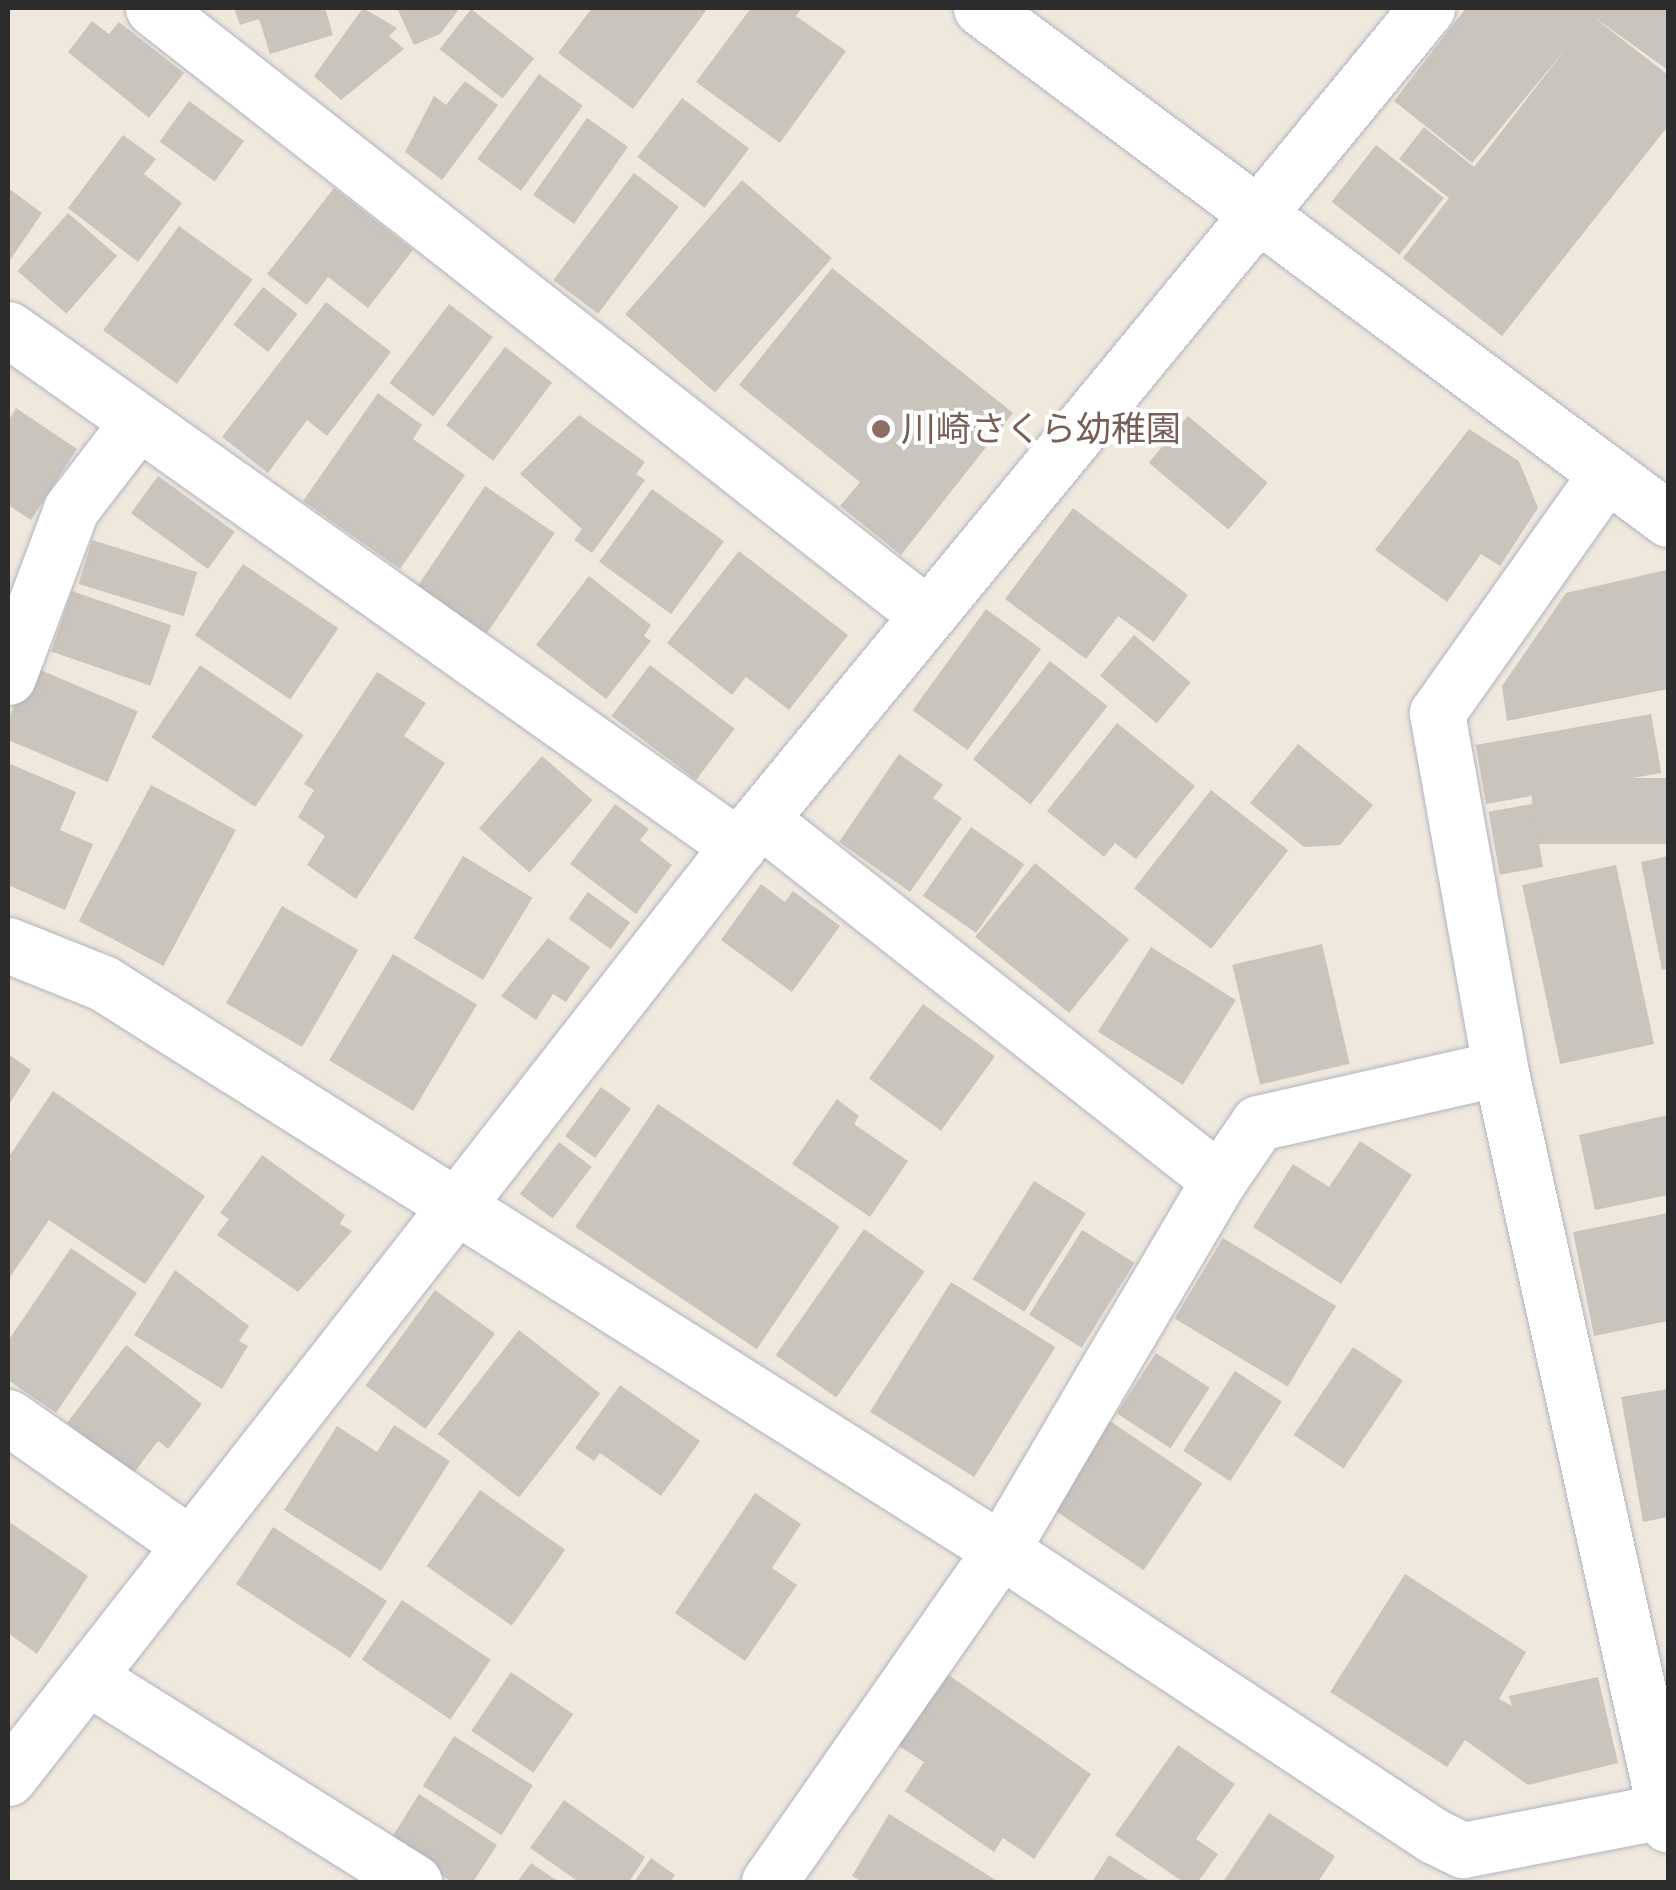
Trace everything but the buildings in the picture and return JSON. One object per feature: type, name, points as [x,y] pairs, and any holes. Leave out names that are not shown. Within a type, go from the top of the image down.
[{"type":"street","points":[[153,8],[926,614]]},
{"type":"street","points":[[981,8],[1604,477],[1668,519]]},
{"type":"street","points":[[8,1778],[926,614],[1262,218],[1427,8]]},
{"type":"street","points":[[8,330],[137,423],[751,834],[1219,1180]]},
{"type":"street","points":[[8,677],[71,509],[137,423]]},
{"type":"street","points":[[8,945],[104,983],[1002,1550],[1450,1866],[1668,1815],[1500,1068],[1437,713],[1604,477]]},
{"type":"street","points":[[769,1882],[1002,1550],[1219,1180],[1258,1123],[1500,1068]]},
{"type":"street","points":[[8,1417],[191,1545]]},
{"type":"street","points":[[89,1678],[414,1882]]},
{"type":"place","name":"川崎さくら幼稚園","points":[[881,429]]}]
